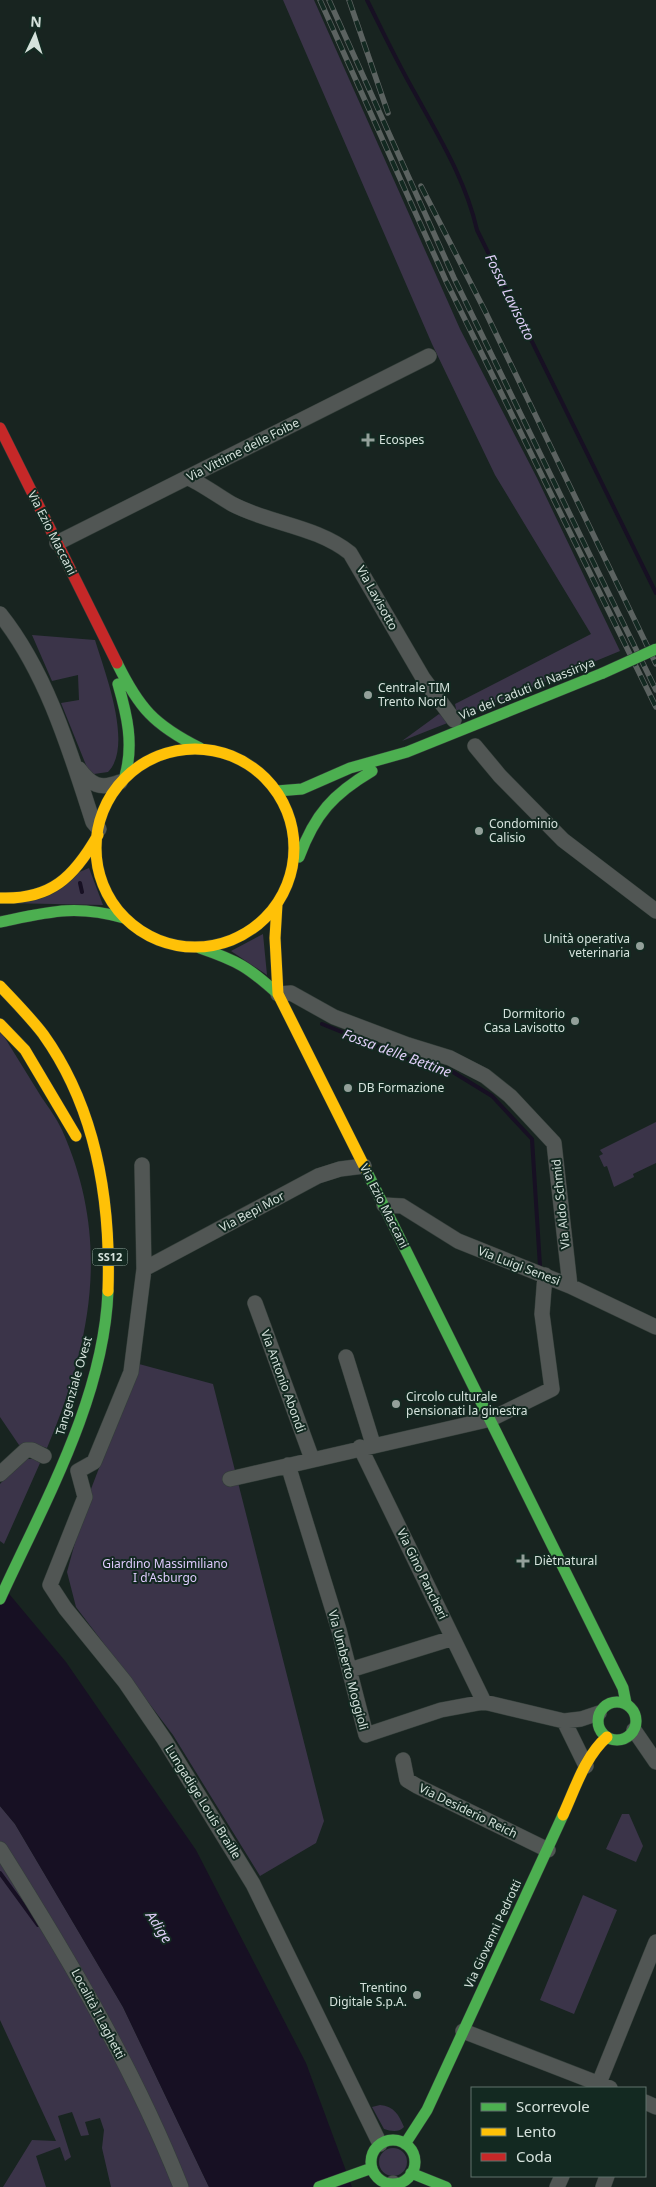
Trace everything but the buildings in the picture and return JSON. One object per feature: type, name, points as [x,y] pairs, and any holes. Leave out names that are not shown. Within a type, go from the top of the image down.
[{"type":"main road","name":"Via Ezio Maccani","points":[[0,428],[132,694],[152,720],[171,734],[203,749]]},
{"type":"main road","name":"Via Ezio Maccani","points":[[105,638],[130,726],[131,754],[122,779]]},
{"type":"main road","name":"Via dei Caduti di Nassiriya","points":[[277,791],[302,789],[350,768],[407,752],[656,650]]},
{"type":"main road","points":[[0,898],[12,899],[40,894],[68,879],[85,860],[98,832],[104,808],[122,779],[140,764],[173,750],[203,749],[226,753],[243,762],[277,791],[285,804],[295,840],[292,876],[277,904],[255,928],[223,943],[200,948],[185,947],[150,937],[124,918],[99,910],[75,907],[34,913],[0,922]]},
{"type":"main road","name":"Via dei Caduti di Nassiriya","points":[[292,876],[308,831],[316,817],[330,800],[350,784],[407,752]]},
{"type":"main road","name":"Via dei Caduti di Nassiriya","points":[[285,804],[308,796],[360,766]]},
{"type":"main road","points":[[98,832],[99,870],[104,885],[124,918]]},
{"type":"main road","name":"Via Ezio Maccani","points":[[277,904],[274,925],[274,958],[278,994],[384,1205],[499,1416],[609,1663],[622,1688],[626,1703]]},
{"type":"main road","name":"Via Ezio Maccani","points":[[200,948],[233,959],[249,968],[278,994]]},
{"type":"main road","name":"Tangenziale Ovest","points":[[0,1599],[71,1445],[94,1375],[103,1338],[110,1285],[109,1217],[101,1169],[91,1130],[55,1053],[2,981]]},
{"type":"main road","points":[[0,1024],[25,1050],[77,1140],[52,1079],[27,1038],[5,1012]]},
{"type":"main road","name":"Tangenziale Ovest","points":[[92,1325],[98,1288],[93,1213]]},
{"type":"main road","name":"Via Ezio Maccani","points":[[602,1709],[608,1684],[609,1663]]},
{"type":"main road","points":[[615,1701],[626,1703],[632,1707],[636,1717],[634,1730],[627,1737],[618,1740],[607,1737],[600,1730],[598,1722],[602,1709],[615,1701]]},
{"type":"main road","name":"Via Giovanni Pedrotti","points":[[405,2144],[427,2110],[586,1766],[598,1745],[607,1737]]},
{"type":"main road","points":[[392,2140],[405,2144],[414,2157],[411,2173],[403,2181],[393,2185],[382,2181],[372,2168],[372,2155],[380,2144],[392,2140]]},
{"type":"main road","points":[[319,2187],[372,2168]]},
{"type":"main road","points":[[411,2173],[446,2187]]},
{"type":"street","name":"Via Vittime delle Foibe","points":[[57,543],[429,356]]},
{"type":"street","name":"Via Lavisotto","points":[[186,478],[192,478],[209,492],[240,508],[330,540],[350,553],[423,678],[454,720]]},
{"type":"street","points":[[0,614],[10,627],[51,702],[98,832]]},
{"type":"street","points":[[475,746],[500,776],[563,840],[656,911]]},
{"type":"street","points":[[73,762],[89,782],[96,785],[111,786],[122,779]]},
{"type":"street","name":"Via Aldo Schmid","points":[[278,994],[290,993],[334,1017],[408,1046],[450,1058],[485,1076],[510,1096],[554,1143],[570,1286]]},
{"type":"street","points":[[142,1165],[144,1269]]},
{"type":"street","name":"Via Bepi Mor","points":[[144,1269],[318,1176],[364,1166]]},
{"type":"street","name":"Via Luigi Senesi","points":[[384,1205],[402,1206],[458,1242],[546,1275],[656,1327]]},
{"type":"street","name":"Lungadige Louis Braille","points":[[144,1269],[131,1372],[94,1462],[78,1471],[85,1497],[50,1585],[52,1591],[124,1682],[159,1732],[253,1884],[380,2144]]},
{"type":"street","points":[[230,1478],[499,1416],[552,1389],[542,1314],[546,1275]]},
{"type":"street","name":"Via Antonio Abondi","points":[[255,1303],[312,1459]]},
{"type":"street","points":[[346,1358],[366,1446]]},
{"type":"street","name":"Via Gino Pancheri","points":[[366,1446],[484,1702]]},
{"type":"street","points":[[0,1474],[26,1450],[32,1450],[48,1457]]},
{"type":"street","name":"Via Umberto Moggioli","points":[[288,1465],[340,1630],[366,1735],[441,1710],[484,1702],[564,1721],[581,1719],[602,1709]]},
{"type":"street","points":[[350,1670],[453,1638]]},
{"type":"street","points":[[564,1721],[586,1766]]},
{"type":"street","points":[[634,1730],[656,1762]]},
{"type":"street","name":"Via Desiderio Reich","points":[[403,1760],[407,1780],[548,1850]]},
{"type":"street","name":"Località I Laghetti","points":[[0,1849],[49,1927],[98,2012],[146,2108],[181,2187]]},
{"type":"street","points":[[464,2031],[602,2087],[656,1942]]},
{"type":"green space","points":[[283,0],[314,0],[460,329],[537,478],[620,651],[458,718],[455,704],[591,634],[495,475],[432,344]]},
{"type":"green space","points":[[32,635],[95,640],[110,688],[118,727],[118,745],[115,760],[108,772],[94,774],[88,770],[61,703],[79,700],[78,675],[52,681]]},
{"type":"green space","points":[[439,714],[450,722],[402,741]]},
{"type":"green space","points":[[89,868],[103,905],[5,903]]},
{"type":"green space","points":[[263,934],[267,975],[231,951]]},
{"type":"green space","points":[[0,1030],[62,1130],[77,1171],[87,1211],[91,1251],[90,1290],[84,1329],[75,1369],[63,1408],[47,1448],[31,1443],[19,1445],[0,1417]]},
{"type":"green space","points":[[656,1122],[656,1163],[633,1174],[634,1177],[614,1187],[607,1166],[604,1167],[599,1156],[603,1154],[600,1150]]},
{"type":"green space","name":"Giardino Massimiliano I d'Asburgo","points":[[139,1364],[213,1384],[324,1821],[316,1843],[260,1876],[173,1735],[76,1607],[67,1572],[86,1502]]},
{"type":"green space","points":[[27,1459],[34,1459],[40,1463],[4,1544],[0,1541],[0,1484],[18,1464]]},
{"type":"green space","points":[[0,1806],[15,1824],[123,2007],[209,2187],[187,2187],[0,1842]]},
{"type":"green space","points":[[622,1814],[629,1814],[643,1846],[636,1862],[606,1849]]},
{"type":"green space","points":[[0,1857],[76,1984],[74,1988],[80,1989],[113,2048],[177,2187],[111,2187],[102,2148],[104,2130],[100,2118],[85,2122],[89,2135],[81,2136],[72,2112],[58,2116],[71,2157],[65,2161],[60,2147],[36,2156],[46,2187],[3,2187],[32,2140],[56,2141],[0,2020]]},
{"type":"green space","points":[[583,1895],[617,1910],[574,2014],[540,2000]]},
{"type":"green space","points":[[380,2105],[389,2107],[395,2112],[404,2127],[402,2129],[392,2131],[384,2129],[372,2107]]},
{"type":"green space","points":[[393,2148],[403,2152],[407,2162],[403,2172],[393,2176],[383,2172],[379,2162],[383,2152]]},
{"type":"water","name":"Adige","points":[[0,1583],[66,1662],[196,1850],[306,2063],[352,2187],[209,2187],[123,2007],[15,1824],[0,1806]]},
{"type":"waterway","name":"Fossa Lavisotto","points":[[367,0],[459,177],[477,230],[656,593]]},
{"type":"waterway","name":"Fossa delle Bettine","points":[[80,883],[82,892]]},
{"type":"waterway","name":"Fossa delle Bettine","points":[[322,1024],[416,1062],[448,1069],[492,1096],[532,1139],[540,1266]]},
{"type":"waterway","points":[[0,1873],[38,1925]]},
{"type":"railway","points":[[320,0],[446,281],[656,707]]},
{"type":"railway","points":[[329,0],[454,278],[656,690]]},
{"type":"railway","points":[[349,0],[388,113]]},
{"type":"railway","points":[[421,186],[485,311],[656,664]]},
{"type":"traffic: fast","points":[[603,673],[656,649]]},
{"type":"traffic: fast","points":[[117,663],[133,692],[150,714],[159,723],[200,748]]},
{"type":"traffic: fast","points":[[277,791],[302,789],[350,768],[407,752],[603,673]]},
{"type":"traffic: fast","points":[[118,684],[124,707],[129,741],[128,764],[125,776]]},
{"type":"traffic: fast","points":[[299,857],[312,829],[327,806],[346,788],[372,771]]},
{"type":"traffic: fast","points":[[0,922],[47,913],[76,910],[124,918]]},
{"type":"traffic: fast","points":[[200,948],[242,966],[278,994]]},
{"type":"traffic: fast","points":[[366,1170],[623,1688],[626,1703]]},
{"type":"traffic: fast","points":[[0,1599],[52,1488],[84,1410],[96,1371],[104,1331],[108,1291]]},
{"type":"traffic: fast","points":[[617,1702],[631,1707],[636,1721],[631,1735],[617,1740],[603,1735],[598,1721],[603,1707],[617,1702]]},
{"type":"traffic: fast","points":[[405,2144],[427,2110],[563,1815]]},
{"type":"traffic: fast","points":[[393,2140],[405,2144],[411,2150],[415,2162],[411,2174],[405,2180],[393,2184],[381,2180],[375,2174],[371,2162],[375,2150],[381,2144],[393,2140]]},
{"type":"traffic: fast","points":[[319,2187],[372,2168]]},
{"type":"traffic: fast","points":[[411,2173],[446,2187]]},
{"type":"traffic: slow","points":[[185,749],[205,749],[224,753],[242,760],[258,771],[272,785],[287,810],[294,838],[294,848],[290,877],[283,895],[272,911],[258,925],[242,936],[224,943],[205,947],[185,947],[166,943],[148,936],[132,925],[118,911],[107,895],[100,877],[96,858],[96,838],[100,819],[107,801],[118,785],[132,771],[148,760],[166,753],[185,749]]},
{"type":"traffic: slow","points":[[0,898],[18,898],[33,895],[59,883],[80,863],[98,835]]},
{"type":"traffic: slow","points":[[277,904],[275,938],[278,994],[366,1170]]},
{"type":"traffic: slow","points":[[0,986],[43,1034],[61,1063],[76,1093],[88,1124],[103,1190],[107,1224],[108,1291]]},
{"type":"traffic: slow","points":[[0,1024],[25,1050],[76,1136]]},
{"type":"traffic: slow","points":[[563,1815],[587,1763],[607,1737]]},
{"type":"traffic: jam","points":[[0,428],[117,663]]},
{"type":"place","name":"Ecospes","points":[[368,440]]},
{"type":"place","name":"Centrale TIM Trento Nord","points":[[368,695]]},
{"type":"place","name":"Condominio Calisio","points":[[479,831]]},
{"type":"place","name":"Unità operativa veterinaria","points":[[640,946]]},
{"type":"place","name":"Dormitorio Casa Lavisotto","points":[[575,1021]]},
{"type":"place","name":"DB Formazione","points":[[348,1088]]},
{"type":"place","name":"Circolo culturale pensionati la ginestra","points":[[396,1404]]},
{"type":"place","name":"Diètnatural","points":[[523,1561]]},
{"type":"place","name":"Trentino Digitale S.p.A.","points":[[417,1995]]}]
